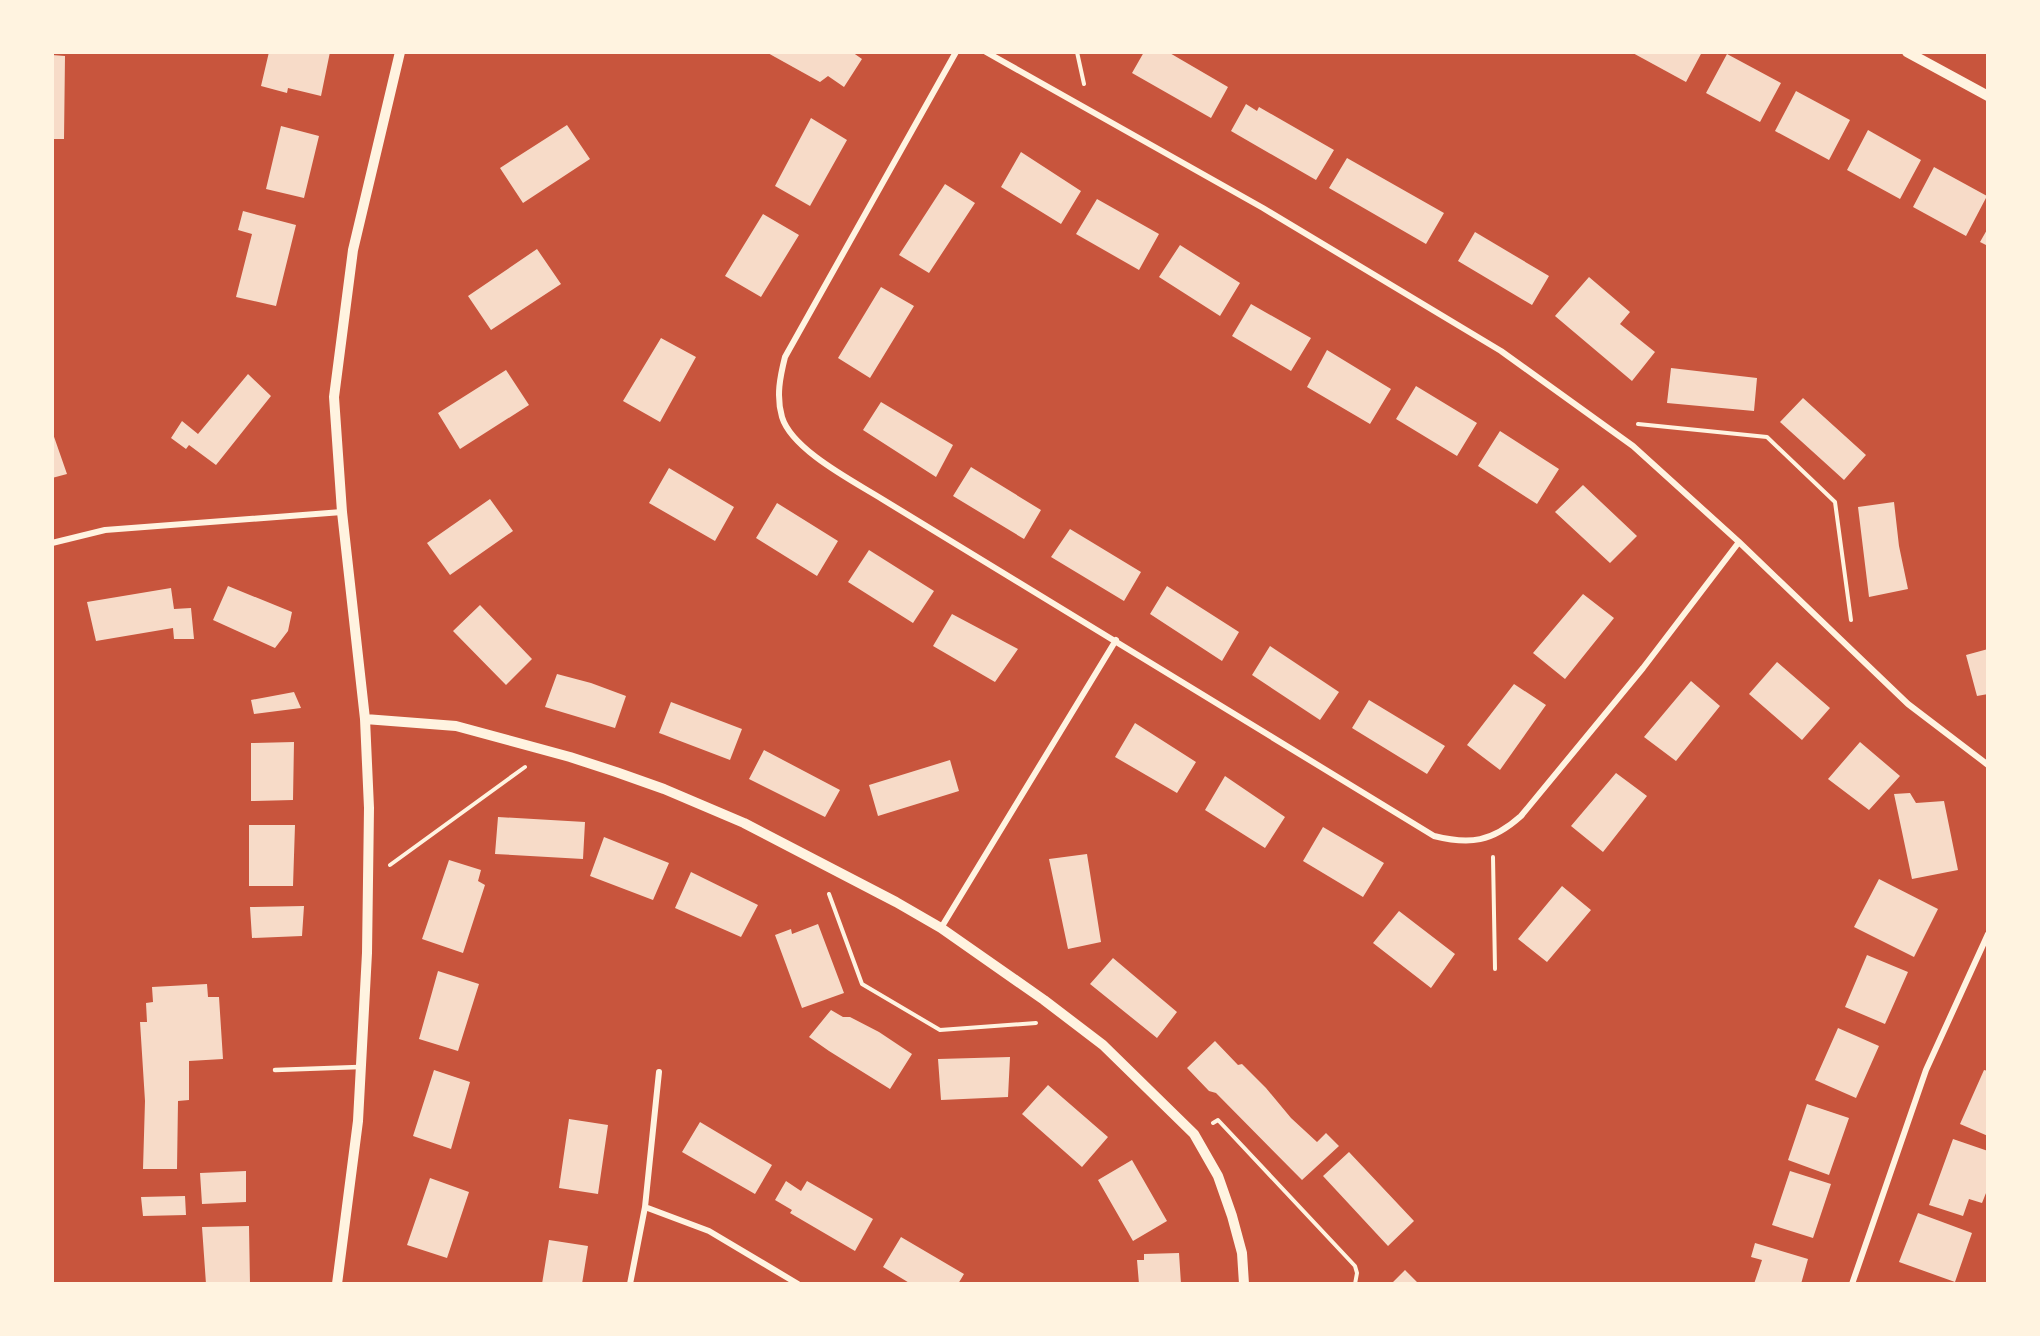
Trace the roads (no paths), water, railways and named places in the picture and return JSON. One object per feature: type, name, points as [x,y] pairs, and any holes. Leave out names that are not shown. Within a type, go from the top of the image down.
[{"type":"street","points":[[337,1284],[358,1121],[362,1066],[369,881],[369,808],[365,719],[342,512],[334,397],[353,250],[400,52]]},
{"type":"street","points":[[956,52],[785,357],[779,379],[779,402],[783,419],[792,434],[821,460],[1434,836],[1455,842],[1474,841],[1493,835],[1506,829],[1521,816],[1643,668],[1739,542]]},
{"type":"street","points":[[986,52],[1283,220],[1501,351],[1633,446],[1739,542],[1908,704],[1988,765]]},
{"type":"street","points":[[1907,52],[1988,96]]},
{"type":"street","points":[[52,543],[105,530],[342,512]]},
{"type":"street","points":[[941,928],[1116,640]]},
{"type":"street","points":[[365,719],[456,726],[570,757],[664,789],[744,823],[816,859],[941,928],[1102,1045],[1194,1134],[1218,1176],[1232,1216],[1242,1253],[1244,1284]]},
{"type":"street","points":[[1852,1284],[1926,1070],[1988,934]]},
{"type":"street","points":[[630,1284],[645,1207],[659,1072]]},
{"type":"street","points":[[645,1207],[710,1231],[798,1284]]},
{"type":"lane","points":[[275,1070],[362,1066]]}]
